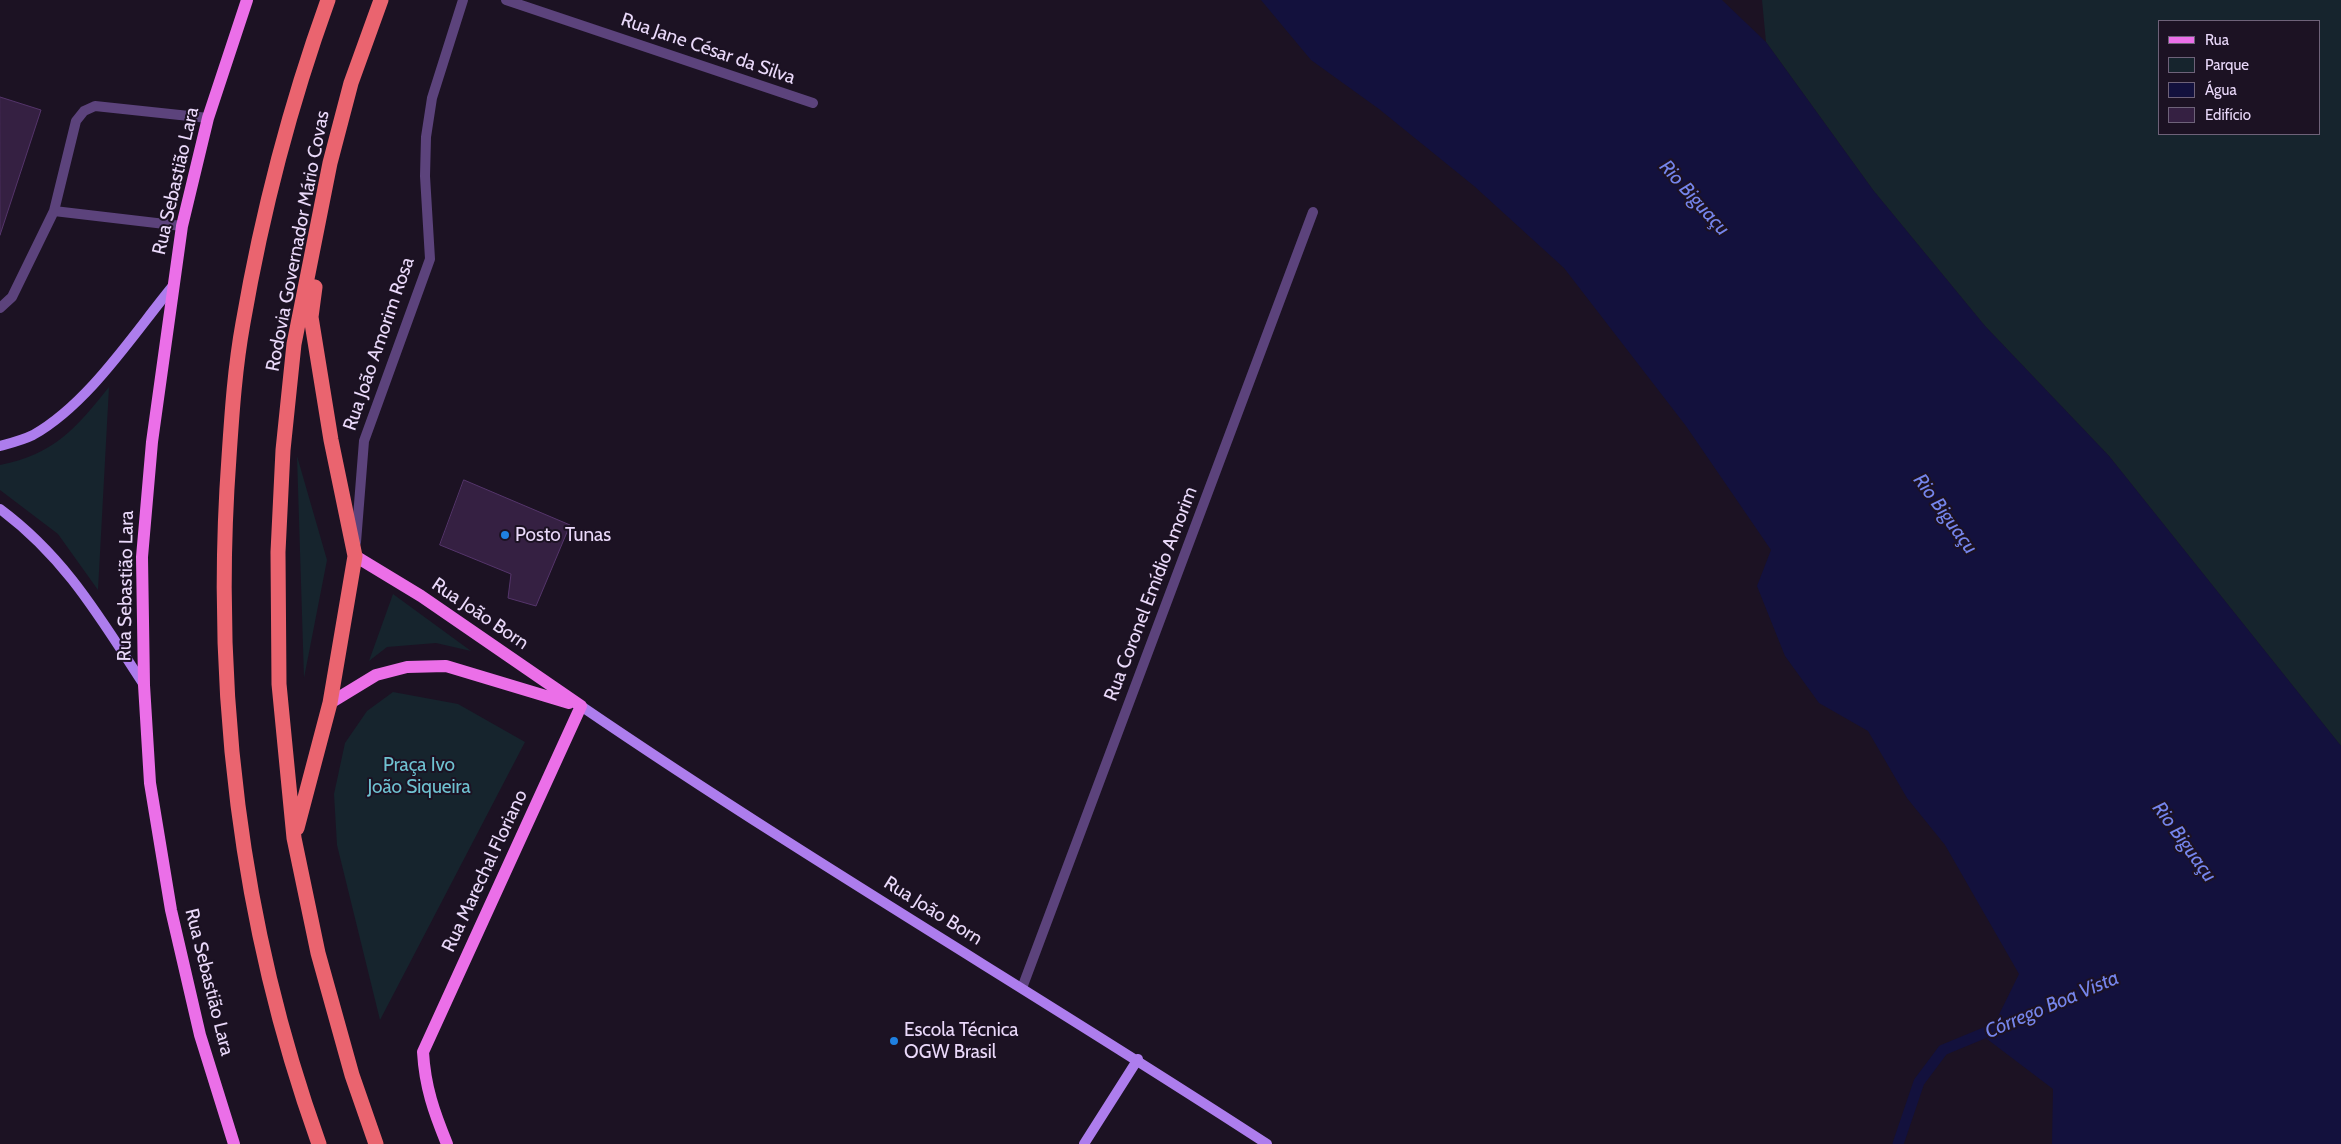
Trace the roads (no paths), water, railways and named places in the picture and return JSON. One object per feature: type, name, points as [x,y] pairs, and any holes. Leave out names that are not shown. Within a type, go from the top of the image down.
[{"type":"highway","name":"Rodovia Governador Mário Covas","points":[[319,1144],[282,1028],[264,952],[242,837],[230,733],[223,638],[223,532],[231,423],[242,326],[262,220],[289,116],[328,0]]},
{"type":"highway","name":"Rodovia Governador Mário Covas","points":[[376,1144],[352,1075],[323,972],[294,838],[280,684],[278,552],[283,450],[294,344],[330,164],[351,83],[381,0]]},
{"type":"highway","points":[[294,838],[330,703],[355,556],[331,440],[311,317],[330,164]]},
{"type":"main road","name":"Rua Sebastião Lara","points":[[234,1144],[200,1035],[171,910],[150,783],[144,686],[142,557],[152,442],[172,287],[182,226],[208,118],[247,0]]},
{"type":"main road","points":[[0,446],[31,436],[53,422],[78,401],[172,287]]},
{"type":"main road","points":[[0,509],[28,530],[55,557],[88,599],[144,686]]},
{"type":"main road","name":"Rua João Born","points":[[355,556],[422,596],[643,748],[1022,988],[1138,1059],[1267,1144]]},
{"type":"main road","name":"Rua João Born","points":[[330,703],[376,675],[408,666],[446,666],[581,706]]},
{"type":"main road","name":"Rua Marechal Floriano","points":[[447,1144],[424,1079],[423,1052],[581,706]]},
{"type":"main road","points":[[1084,1144],[1138,1059]]},
{"type":"street","name":"Rua João Amorim Rosa","points":[[355,556],[364,441],[430,259],[424,176],[426,137],[432,98],[463,0]]},
{"type":"street","name":"Rua Jane César da Silva","points":[[506,0],[813,103]]},
{"type":"street","points":[[0,308],[12,297],[54,211],[76,121],[84,111],[95,106],[208,118]]},
{"type":"street","points":[[54,211],[182,226]]},
{"type":"street","name":"Rua Coronel Emídio Amorim","points":[[1022,988],[1313,212]]},
{"type":"water","name":"Rio Biguaçu","points":[[1261,0],[1722,0],[1766,42],[1873,190],[1985,326],[2109,456],[2341,746],[2341,1144],[2052,1144],[2053,1089],[1987,1039],[2019,974],[1945,845],[1907,798],[1868,731],[1819,703],[1785,656],[1757,586],[1771,550],[1686,426],[1564,268],[1474,186],[1379,109],[1311,60]]},
{"type":"waterway","name":"Córrego Boa Vista","points":[[1898,1144],[1919,1082],[1943,1050],[2006,1024]]},
{"type":"place","name":"Posto Tunas","points":[[505,535]]},
{"type":"place","name":"Escola Técnica OGW Brasil","points":[[894,1041]]},
{"type":"park label","name":"Praça Ivo João Siqueira","points":[[419,776]]}]
